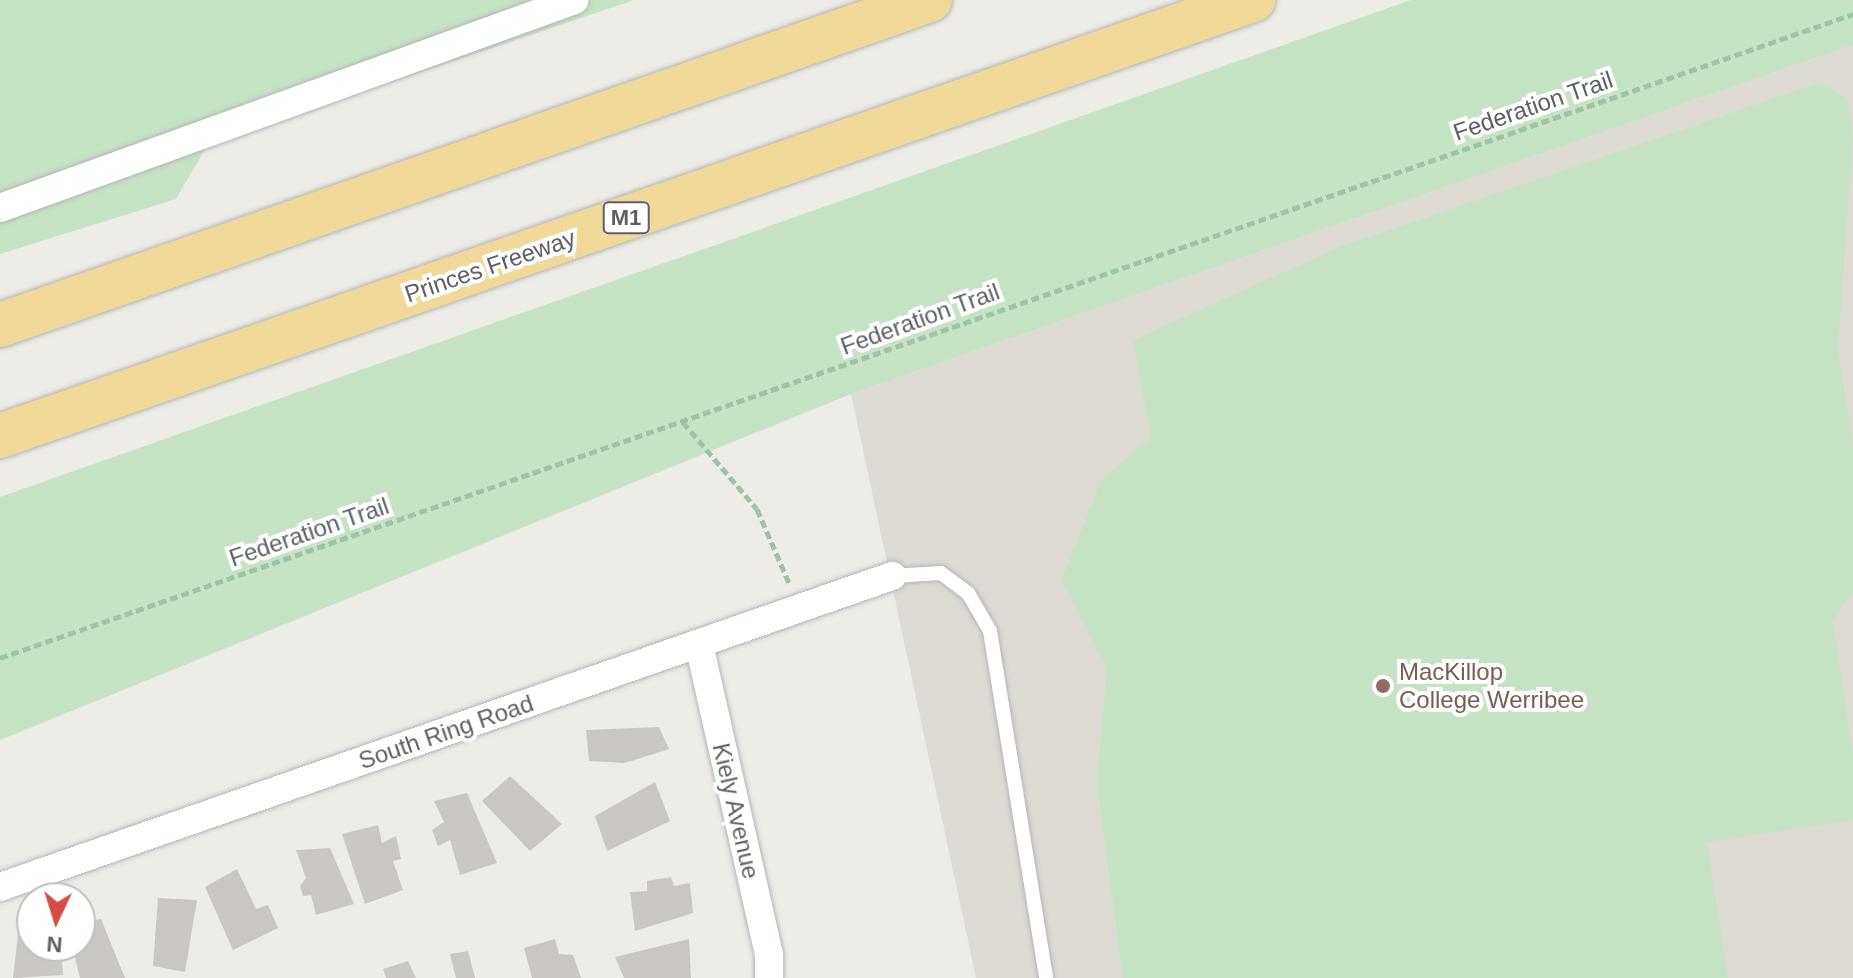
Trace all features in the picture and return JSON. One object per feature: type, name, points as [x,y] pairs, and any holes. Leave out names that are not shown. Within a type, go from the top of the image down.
[{"type":"highway","points":[[0,325],[930,0]]},
{"type":"highway","name":"Princes Freeway","points":[[0,436],[1253,0]]},
{"type":"street","points":[[0,208],[575,0]]},
{"type":"street","name":"South Ring Road","points":[[0,887],[892,576]]},
{"type":"street","name":"Kiely Avenue","points":[[699,644],[769,955],[769,978]]},
{"type":"lane","points":[[892,576],[941,573],[968,593],[990,631],[1046,978]]},
{"type":"path","name":"Federation Trail","points":[[0,658],[1853,14]]},
{"type":"path","points":[[683,422],[757,509],[784,562],[796,610]]},
{"type":"shaded area","name":"MacKillop College Werribee","points":[[1853,45],[1853,978],[976,978],[851,394]]},
{"type":"green space","points":[[0,0],[634,0],[208,144],[176,199],[0,254]]},
{"type":"green space","points":[[1411,0],[1853,0],[1853,45],[851,394],[0,740],[0,497]]},
{"type":"green space","name":"MacKillop College Werribee","points":[[1819,83],[1847,98],[1853,136],[1838,349],[1853,446],[1853,592],[1833,621],[1853,755],[1853,820],[1707,842],[1728,978],[1123,978],[1097,784],[1107,669],[1062,579],[1101,480],[1151,437],[1133,340],[1340,247]]},
{"type":"building","points":[[659,727],[669,749],[625,763],[589,761],[586,730]]},
{"type":"building","points":[[510,776],[562,824],[530,851],[482,801]]},
{"type":"building","points":[[655,782],[670,821],[607,851],[595,816]]},
{"type":"building","points":[[467,793],[497,863],[460,875],[450,840],[438,846],[432,830],[444,822],[434,801]]},
{"type":"building","points":[[378,825],[382,843],[396,836],[401,859],[393,861],[403,890],[365,904],[342,834]]},
{"type":"building","points":[[330,848],[354,904],[316,915],[311,895],[303,896],[300,886],[306,878],[296,850]]},
{"type":"building","points":[[237,869],[256,909],[268,905],[278,928],[233,950],[205,887]]},
{"type":"building","points":[[671,877],[674,886],[690,883],[693,913],[635,931],[630,892],[647,891],[647,881]]},
{"type":"building","points":[[158,898],[197,900],[185,972],[153,966]]},
{"type":"building","points":[[101,919],[125,978],[80,978],[76,962],[96,962],[96,920]]},
{"type":"building","points":[[555,939],[559,954],[573,955],[581,978],[532,978],[524,948]]},
{"type":"building","points":[[689,939],[691,978],[624,978],[615,957]]},
{"type":"building","points":[[468,951],[475,978],[456,978],[450,954]]},
{"type":"building","points":[[16,952],[16,962],[62,962],[63,975],[13,978]]},
{"type":"building","points":[[408,961],[416,978],[386,978],[383,969]]},
{"type":"place","name":"MacKillop College Werribee","points":[[1383,686]]}]
